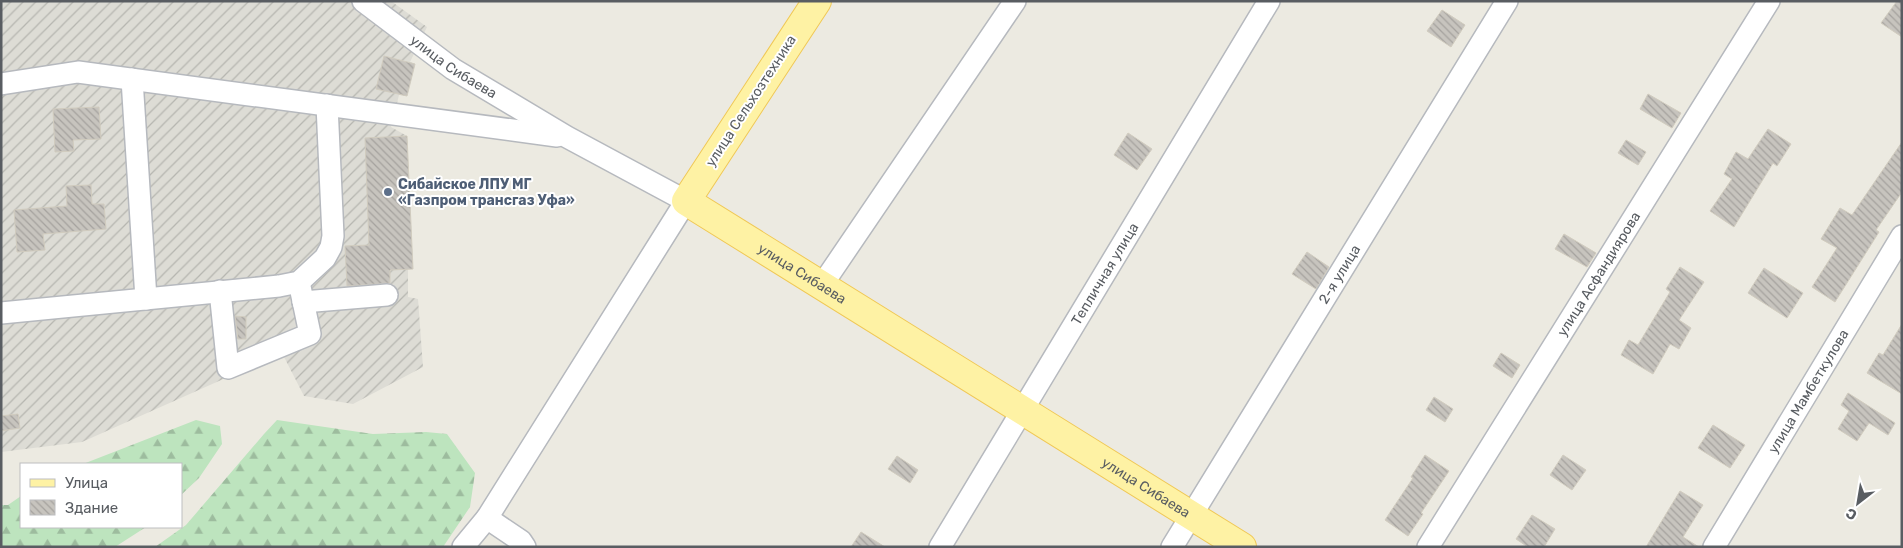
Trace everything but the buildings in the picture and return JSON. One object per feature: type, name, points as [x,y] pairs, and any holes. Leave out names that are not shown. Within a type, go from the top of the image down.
[{"type":"main road","name":"улица Сельхозтехника","points":[[686,201],[817,1]]},
{"type":"main road","name":"улица Сибаева","points":[[686,201],[1242,547]]},
{"type":"street","name":"улица Сибаева","points":[[363,1],[453,69],[567,137],[686,201]]},
{"type":"street","points":[[822,285],[1015,1]]},
{"type":"street","name":"Тепличная улица","points":[[940,547],[1269,1]]},
{"type":"street","name":"2-я улица","points":[[1172,547],[1507,1]]},
{"type":"street","name":"улица Асфандиярова","points":[[1428,547],[1769,1]]},
{"type":"street","points":[[1,84],[78,72],[567,137]]},
{"type":"street","points":[[132,79],[146,299]]},
{"type":"street","points":[[220,291],[228,368],[310,334],[301,292],[325,258],[331,247],[333,236],[327,105]]},
{"type":"street","points":[[463,547],[487,518],[686,201]]},
{"type":"street","name":"улица Мамбеткулова","points":[[1714,547],[1902,236]]},
{"type":"street","points":[[1,313],[279,286],[301,292],[387,295]]},
{"type":"street","points":[[487,518],[521,541],[525,547]]},
{"type":"shaded area","name":"Сибайское ЛПУ МГ «Газпром трансгаз Уфа»","points":[[1,1],[391,1],[427,27],[410,62],[415,64],[407,96],[399,95],[391,127],[407,136],[413,269],[408,269],[408,297],[418,299],[423,367],[353,404],[304,396],[282,353],[82,442],[1,452]]},
{"type":"green space","points":[[196,420],[220,426],[222,444],[199,478],[182,494],[182,463],[86,463]]},
{"type":"green space","points":[[277,420],[373,434],[426,432],[447,434],[475,473],[470,507],[443,547],[155,547],[186,525]]},
{"type":"green space","points":[[20,497],[20,528],[144,528],[115,547],[1,547],[1,505],[8,505]]},
{"type":"place","name":"Сибайское ЛПУ МГ «Газпром трансгаз Уфа»","points":[[388,192]]}]
